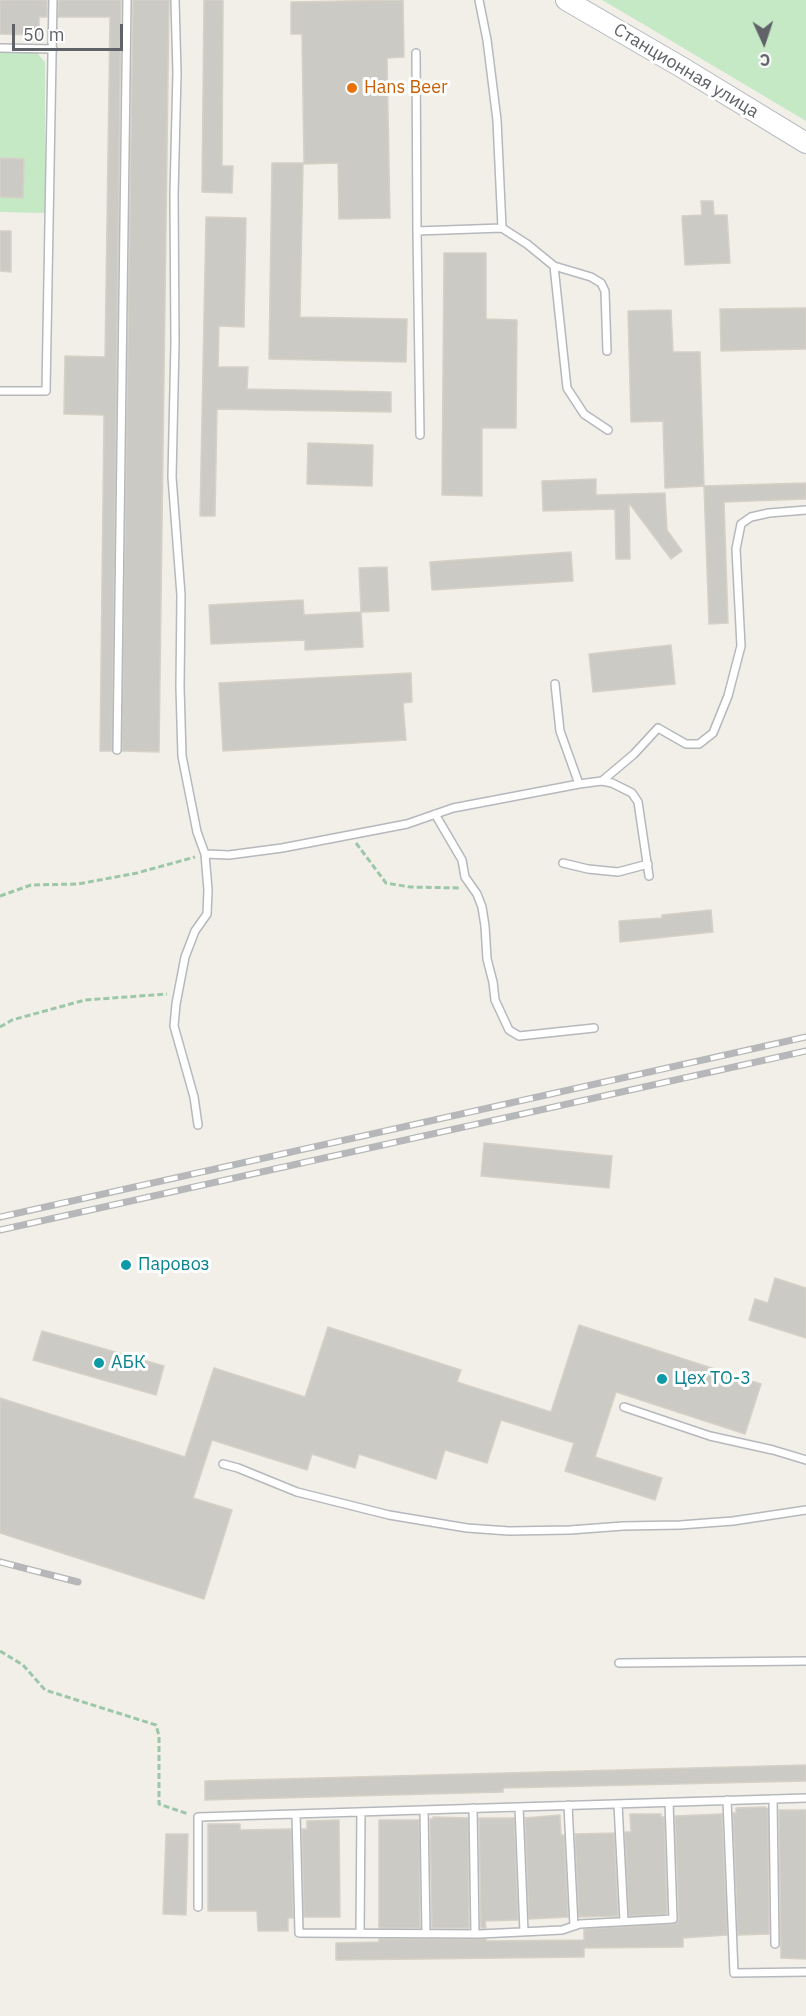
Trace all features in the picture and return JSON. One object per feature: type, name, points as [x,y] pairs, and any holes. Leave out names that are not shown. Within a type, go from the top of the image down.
[{"type":"main road","name":"Станционная улица","points":[[566,0],[806,143]]},
{"type":"lane","points":[[0,391],[46,391],[53,0]]},
{"type":"lane","points":[[117,750],[127,0]]},
{"type":"lane","points":[[175,0],[177,73],[172,477],[181,595],[182,756],[197,832],[205,854],[208,890],[207,914],[195,931],[185,957],[174,1026],[194,1097],[198,1125]]},
{"type":"lane","points":[[480,0],[497,120],[502,228]]},
{"type":"lane","points":[[0,48],[53,49]]},
{"type":"lane","points":[[416,53],[420,435]]},
{"type":"lane","points":[[417,231],[502,228],[527,244],[554,266],[591,277],[601,283],[605,291],[607,351]]},
{"type":"lane","points":[[554,266],[567,388],[584,414],[608,430]]},
{"type":"lane","points":[[602,781],[634,754],[658,728],[686,744],[699,744],[713,733],[728,696],[741,646],[736,549],[741,524],[752,517],[769,513],[806,510]]},
{"type":"lane","points":[[555,684],[560,731],[579,784]]},
{"type":"lane","points":[[205,854],[239,854],[349,835],[407,824],[453,808],[602,781],[612,783],[632,793],[640,812],[649,876]]},
{"type":"lane","points":[[435,814],[462,860],[465,877],[477,894],[482,907],[487,959],[495,1000],[509,1030],[519,1036],[594,1028]]},
{"type":"lane","points":[[563,863],[588,869],[618,872],[648,864]]},
{"type":"lane","points":[[624,1407],[710,1436],[806,1460]]},
{"type":"lane","points":[[224,1464],[297,1492],[389,1515],[467,1528],[509,1531],[680,1525],[733,1521],[806,1510]]},
{"type":"lane","points":[[619,1663],[806,1661]]},
{"type":"lane","points":[[198,1906],[198,1817],[806,1798]]},
{"type":"lane","points":[[773,1799],[775,1944]]},
{"type":"lane","points":[[727,1800],[734,1973],[806,1972]]},
{"type":"lane","points":[[296,1814],[299,1933],[475,1934],[562,1930],[580,1924],[673,1918],[669,1802]]},
{"type":"lane","points":[[618,1804],[624,1921]]},
{"type":"lane","points":[[568,1805],[574,1926]]},
{"type":"lane","points":[[519,1807],[524,1932]]},
{"type":"lane","points":[[473,1808],[475,1934]]},
{"type":"lane","points":[[424,1810],[426,1934]]},
{"type":"lane","points":[[360,1934],[361,1812]]},
{"type":"path","points":[[349,835],[386,883],[438,888],[471,886]]},
{"type":"path","points":[[0,896],[31,885],[78,884],[137,873],[205,854]]},
{"type":"path","points":[[0,1027],[12,1020],[85,1000],[178,994]]},
{"type":"path","points":[[0,1652],[23,1665],[45,1690],[156,1725],[159,1736],[159,1803],[198,1817]]},
{"type":"green space","points":[[602,0],[806,0],[806,121],[638,21]]},
{"type":"green space","points":[[0,53],[37,53],[45,62],[45,213],[0,212]]},
{"type":"building","points":[[0,0],[47,0],[47,17],[39,17],[39,35],[0,34]]},
{"type":"building","points":[[59,0],[121,0],[112,751],[100,751],[104,415],[64,414],[65,356],[105,357],[110,17],[58,17]]},
{"type":"building","points":[[133,0],[169,0],[159,752],[122,751]]},
{"type":"building","points":[[204,0],[223,0],[222,166],[233,166],[232,193],[202,192]]},
{"type":"building","points":[[403,0],[404,57],[387,58],[390,218],[339,219],[338,163],[304,164],[302,34],[291,34],[291,2]]},
{"type":"building","points":[[0,158],[24,159],[23,198],[0,197]]},
{"type":"building","points":[[272,163],[303,163],[300,317],[407,319],[406,362],[269,359]]},
{"type":"building","points":[[701,201],[713,201],[714,215],[727,215],[730,263],[685,265],[682,216],[702,215]]},
{"type":"building","points":[[206,217],[246,218],[244,327],[219,326],[218,367],[248,367],[247,389],[391,392],[391,412],[217,409],[215,516],[200,516]]},
{"type":"building","points":[[0,231],[11,231],[11,272],[0,271]]},
{"type":"building","points":[[444,253],[486,253],[486,319],[517,320],[516,428],[482,428],[482,496],[442,495]]},
{"type":"building","points":[[806,308],[806,349],[721,351],[720,309]]},
{"type":"building","points":[[671,310],[673,352],[700,352],[704,486],[665,488],[663,421],[631,422],[628,311]]},
{"type":"building","points":[[308,443],[373,445],[372,486],[307,484]]},
{"type":"building","points":[[596,479],[596,495],[665,493],[667,530],[682,551],[671,559],[629,503],[630,559],[616,559],[615,509],[543,511],[542,481]]},
{"type":"building","points":[[806,483],[806,499],[724,502],[728,623],[709,624],[704,486]]},
{"type":"building","points":[[571,552],[573,581],[432,590],[430,562]]},
{"type":"building","points":[[387,567],[389,611],[361,612],[359,568]]},
{"type":"building","points":[[303,600],[304,615],[361,612],[363,647],[305,650],[305,640],[211,644],[209,605]]},
{"type":"building","points":[[671,645],[675,684],[593,692],[589,654]]},
{"type":"building","points":[[411,673],[412,702],[403,703],[406,740],[223,751],[219,683]]},
{"type":"building","points":[[711,910],[713,932],[620,942],[619,921],[662,918],[662,915]]},
{"type":"building","points":[[484,1143],[612,1156],[609,1188],[481,1176]]},
{"type":"building","points":[[775,1278],[806,1288],[806,1338],[749,1320],[755,1299],[768,1303]]},
{"type":"building","points":[[579,1325],[761,1384],[745,1434],[616,1392],[595,1457],[662,1478],[655,1500],[565,1471],[574,1443],[501,1420],[487,1463],[445,1450],[436,1479],[359,1454],[355,1468],[312,1454],[307,1470],[212,1440],[193,1498],[232,1510],[204,1599],[0,1533],[0,1398],[185,1457],[214,1368],[305,1397],[328,1327],[461,1370],[457,1382],[551,1412]]},
{"type":"building","name":"АБК","points":[[42,1331],[164,1366],[156,1395],[33,1360]]},
{"type":"building","points":[[806,1765],[806,1781],[503,1788],[503,1792],[205,1800],[205,1781]]},
{"type":"building","points":[[765,1807],[768,1809],[769,1934],[738,1935],[733,1813],[736,1813],[736,1808]]},
{"type":"building","points":[[779,1810],[806,1810],[806,1959],[781,1958]]},
{"type":"building","points":[[630,1814],[661,1814],[661,1817],[664,1817],[667,1914],[629,1916],[625,1832],[631,1832]]},
{"type":"building","points":[[722,1814],[727,1935],[683,1938],[683,1947],[584,1948],[584,1957],[336,1960],[336,1943],[379,1942],[379,1939],[584,1940],[584,1929],[676,1924],[679,1919],[675,1816]]},
{"type":"building","points":[[560,1815],[561,1835],[564,1835],[568,1917],[529,1919],[525,1818]]},
{"type":"building","points":[[433,1817],[468,1818],[469,1928],[432,1928],[430,1819]]},
{"type":"building","points":[[479,1818],[514,1818],[518,1920],[485,1921],[486,1928],[481,1928]]},
{"type":"building","points":[[339,1820],[340,1917],[304,1917],[302,1829],[307,1829],[307,1821]]},
{"type":"building","points":[[379,1820],[419,1820],[420,1928],[379,1928]]},
{"type":"building","points":[[208,1824],[240,1824],[240,1830],[291,1829],[293,1918],[288,1918],[288,1931],[258,1931],[257,1911],[208,1911]]},
{"type":"building","points":[[614,1833],[618,1916],[579,1917],[575,1834]]},
{"type":"building","points":[[166,1834],[188,1834],[186,1915],[163,1914]]},
{"type":"railway","points":[[0,1217],[806,1037]]},
{"type":"railway","points":[[0,1230],[806,1051]]},
{"type":"railway","points":[[0,1562],[78,1582]]},
{"type":"place","name":"Hans Beer","points":[[352,88]]},
{"type":"place","name":"Паровоз","points":[[126,1265]]},
{"type":"place","name":"АБК","points":[[99,1363]]},
{"type":"place","name":"Цех ТО-3","points":[[662,1379]]}]
